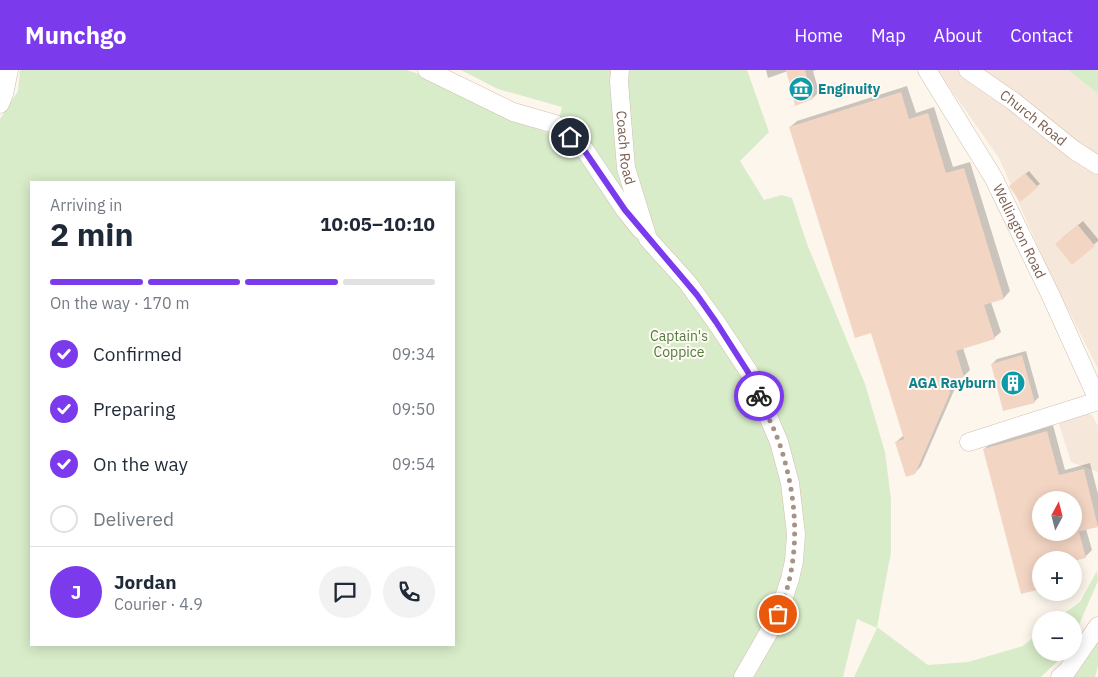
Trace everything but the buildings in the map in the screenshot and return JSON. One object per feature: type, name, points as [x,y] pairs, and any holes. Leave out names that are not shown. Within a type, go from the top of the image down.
[{"type":"street","points":[[0,104],[9,70]]},
{"type":"street","points":[[427,70],[513,112],[555,124],[584,150],[625,210],[648,239]]},
{"type":"street","name":"Coach Road","points":[[620,70],[619,82],[626,168],[648,239],[687,282],[716,322],[748,372],[779,442],[790,483],[796,534],[794,561],[790,579],[772,625],[743,677]]},
{"type":"street","name":"Wellington Road","points":[[927,70],[993,177],[1098,400]]},
{"type":"street","name":"Church Road","points":[[968,70],[1013,101],[1074,150],[1098,165]]},
{"type":"street","points":[[969,442],[1098,400]]},
{"type":"street","points":[[1060,677],[1067,671],[1098,626]]},
{"type":"shaded area","points":[[937,70],[1068,70],[1098,94],[1098,369],[1048,270],[999,158]]},
{"type":"shaded area","points":[[1079,412],[1092,415],[1098,426],[1098,472],[1071,462],[1059,424]]},
{"type":"green space","name":"Captain's Coppice","points":[[20,70],[407,70],[425,76],[509,118],[554,135],[562,107],[498,89],[461,70],[747,70],[769,132],[740,161],[764,200],[782,195],[792,198],[807,244],[865,384],[885,452],[891,499],[891,552],[877,627],[928,665],[968,662],[1023,646],[1032,638],[1032,661],[1058,661],[1041,677],[854,677],[877,628],[857,619],[843,677],[0,677],[0,119],[18,91]]},
{"type":"green space","points":[[1068,70],[1098,70],[1098,94]]},
{"type":"green space","points":[[1097,571],[1098,581],[1082,618],[1082,611],[1068,611],[1082,601]]},
{"type":"green space","points":[[1098,640],[1098,666],[1095,677],[1072,677],[1078,672]]},
{"type":"way so far","points":[[759,396],[779,442],[790,483],[796,534],[794,561],[790,579],[778,614]]},
{"type":"place","name":"Enginuity","points":[[801,89]]},
{"type":"place","name":"AGA Rayburn","points":[[1013,383]]},
{"type":"route","points":[[570,137],[584,150],[625,210],[648,239],[697,295],[748,372],[759,396]]}]
